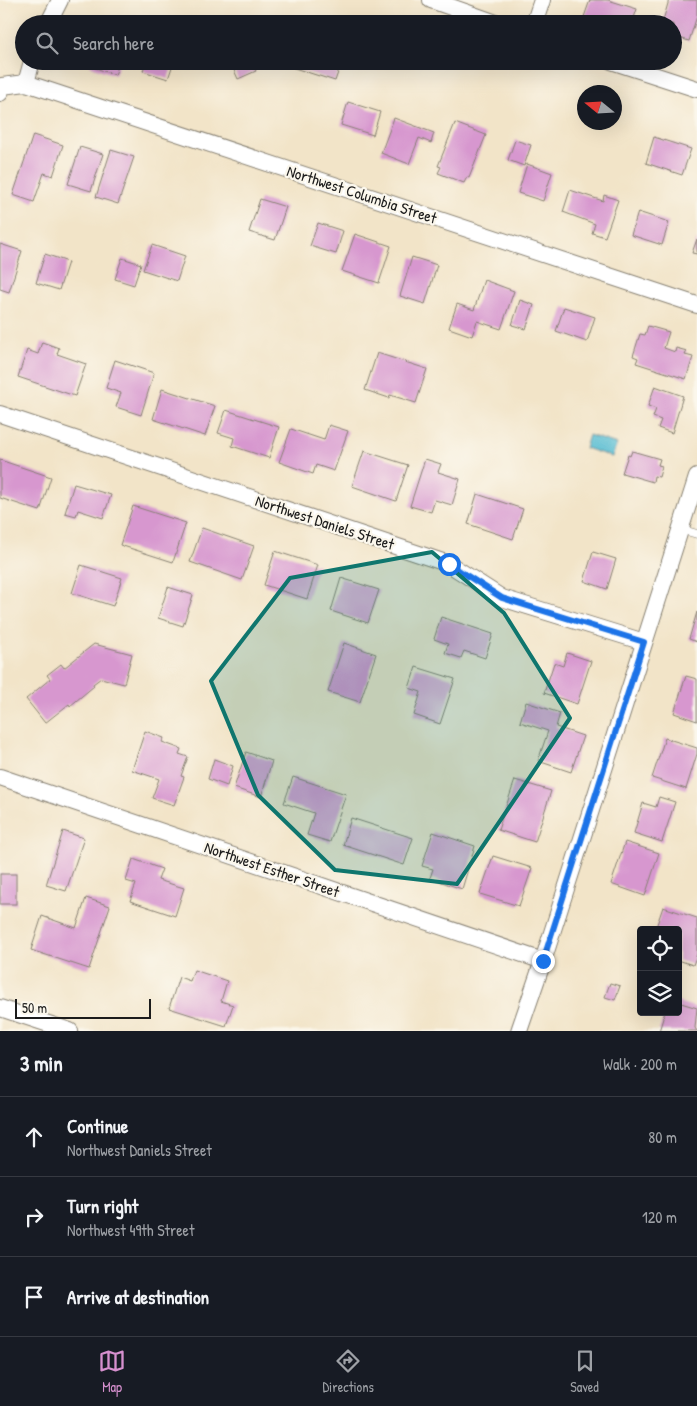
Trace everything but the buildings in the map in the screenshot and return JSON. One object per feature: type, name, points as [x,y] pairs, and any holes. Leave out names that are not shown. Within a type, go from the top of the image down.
[{"type":"street","points":[[52,15],[60,0]]},
{"type":"street","points":[[431,0],[474,15]]},
{"type":"street","points":[[537,15],[542,0]]},
{"type":"street","points":[[0,93],[2,86],[26,83],[30,70]]},
{"type":"street","points":[[639,70],[697,89]]},
{"type":"street","name":"Northwest Columbia Street","points":[[26,83],[697,306]]},
{"type":"street","name":"Northwest Daniels Street","points":[[0,414],[449,564],[502,598],[644,642]]},
{"type":"street","points":[[519,1031],[697,478]]},
{"type":"street","name":"Northwest Esther Street","points":[[0,777],[543,961]]},
{"type":"street","points":[[0,1008],[70,1031]]},
{"type":"lane","points":[[680,530],[697,534]]},
{"type":"highlighted area","points":[[432,552],[504,613],[570,718],[457,884],[335,870],[258,795],[211,681],[290,578]]},
{"type":"water","points":[[589,435],[617,444],[612,457],[585,448]]},
{"type":"route","points":[[449,564],[502,598],[644,642],[543,961]]}]
